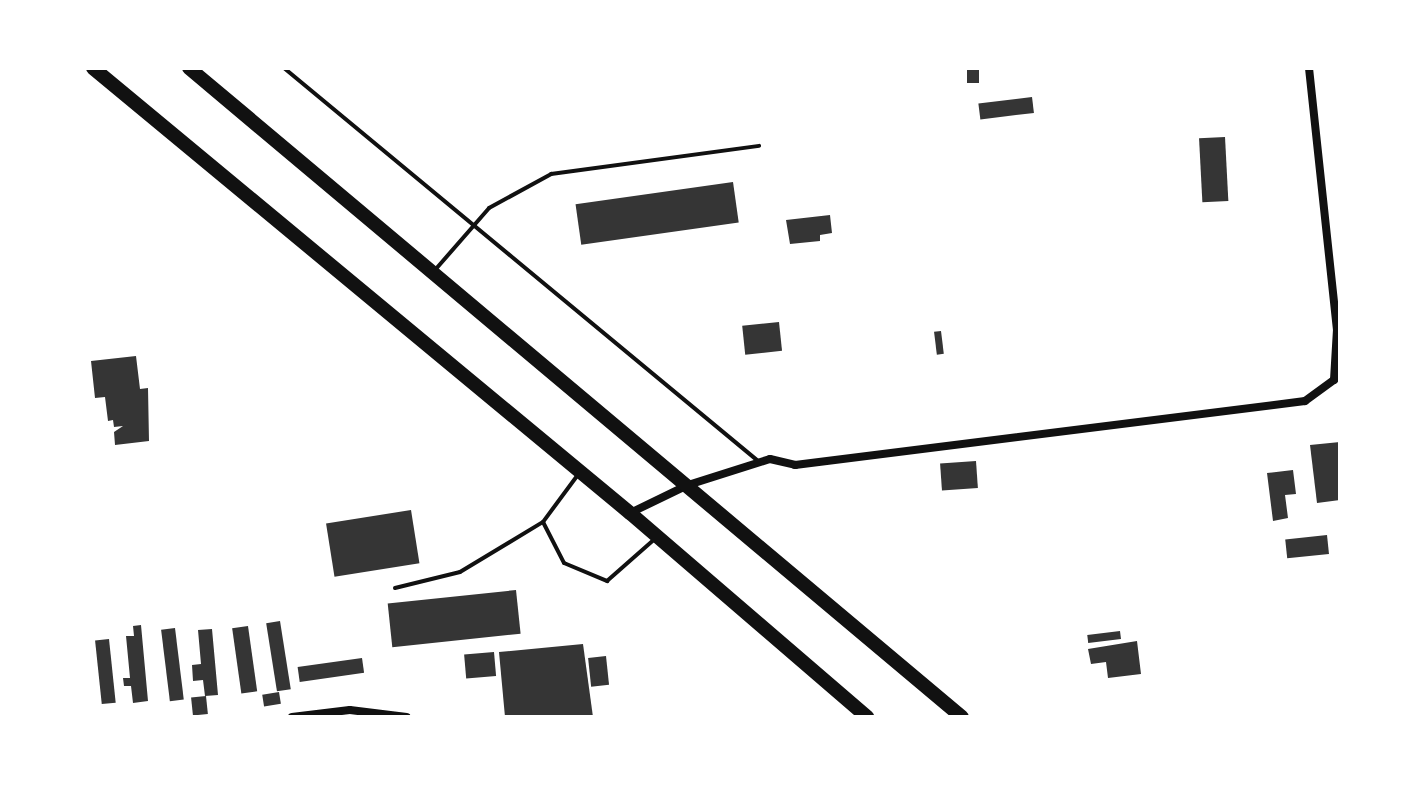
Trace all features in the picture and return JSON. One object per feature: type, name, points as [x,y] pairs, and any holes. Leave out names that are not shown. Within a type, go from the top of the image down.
[{"type":"highway","points":[[93,68],[630,513],[867,717]]},
{"type":"highway","points":[[189,68],[962,717]]},
{"type":"street","points":[[630,513],[688,485],[760,463],[795,465],[1281,406],[1319,391],[1334,380],[1338,330],[1309,68]]},
{"type":"street","points":[[292,717],[350,710],[407,717]]},
{"type":"lane","points":[[284,68],[760,463]]},
{"type":"lane","points":[[433,272],[489,208],[551,174],[759,146]]},
{"type":"lane","points":[[395,588],[460,572],[543,522],[580,472]]},
{"type":"lane","points":[[543,522],[564,563],[607,581],[658,537]]},
{"type":"building","points":[[967,68],[979,68],[979,83],[967,83]]},
{"type":"building","points":[[1032,97],[1034,113],[980,119],[978,104]]},
{"type":"building","points":[[1225,137],[1228,201],[1202,202],[1199,138]]},
{"type":"building","points":[[733,182],[739,223],[581,245],[576,204]]},
{"type":"building","points":[[830,215],[832,233],[820,235],[820,241],[790,244],[786,220]]},
{"type":"building","points":[[779,322],[782,351],[745,355],[742,326]]},
{"type":"building","points":[[941,331],[944,354],[937,355],[934,332]]},
{"type":"building","points":[[136,356],[140,389],[148,388],[149,441],[115,445],[114,432],[123,426],[114,427],[113,420],[108,421],[105,397],[95,398],[91,361]]},
{"type":"building","points":[[1340,442],[1340,500],[1317,503],[1310,445]]},
{"type":"building","points":[[976,461],[978,488],[942,490],[940,464]]},
{"type":"building","points":[[1293,470],[1296,494],[1285,495],[1288,518],[1273,521],[1267,473]]},
{"type":"building","points":[[411,510],[419,563],[335,577],[326,523]]},
{"type":"building","points":[[1327,535],[1329,554],[1287,558],[1285,539]]},
{"type":"building","points":[[516,590],[521,634],[392,647],[388,603]]},
{"type":"building","points":[[280,621],[291,689],[277,691],[266,623]]},
{"type":"building","points":[[141,625],[148,701],[133,703],[131,686],[124,686],[123,678],[130,678],[126,636],[134,636],[133,626]]},
{"type":"building","points":[[248,626],[257,691],[241,694],[232,628]]},
{"type":"building","points":[[175,628],[184,699],[170,701],[161,630]]},
{"type":"building","points":[[212,629],[218,695],[205,696],[203,680],[193,681],[192,665],[201,664],[198,630]]},
{"type":"building","points":[[1120,631],[1121,639],[1088,643],[1087,635]]},
{"type":"building","points":[[109,639],[116,703],[102,704],[95,640]]},
{"type":"building","points":[[1137,641],[1141,674],[1108,678],[1106,662],[1091,664],[1088,649]]},
{"type":"building","points":[[583,644],[593,717],[505,717],[499,652]]},
{"type":"building","points":[[494,652],[496,676],[466,679],[464,655]]},
{"type":"building","points":[[606,656],[609,685],[591,687],[588,658]]},
{"type":"building","points":[[362,658],[364,673],[300,682],[298,667]]},
{"type":"building","points":[[279,692],[281,704],[264,707],[262,695]]},
{"type":"building","points":[[206,696],[208,714],[193,715],[191,698]]}]
